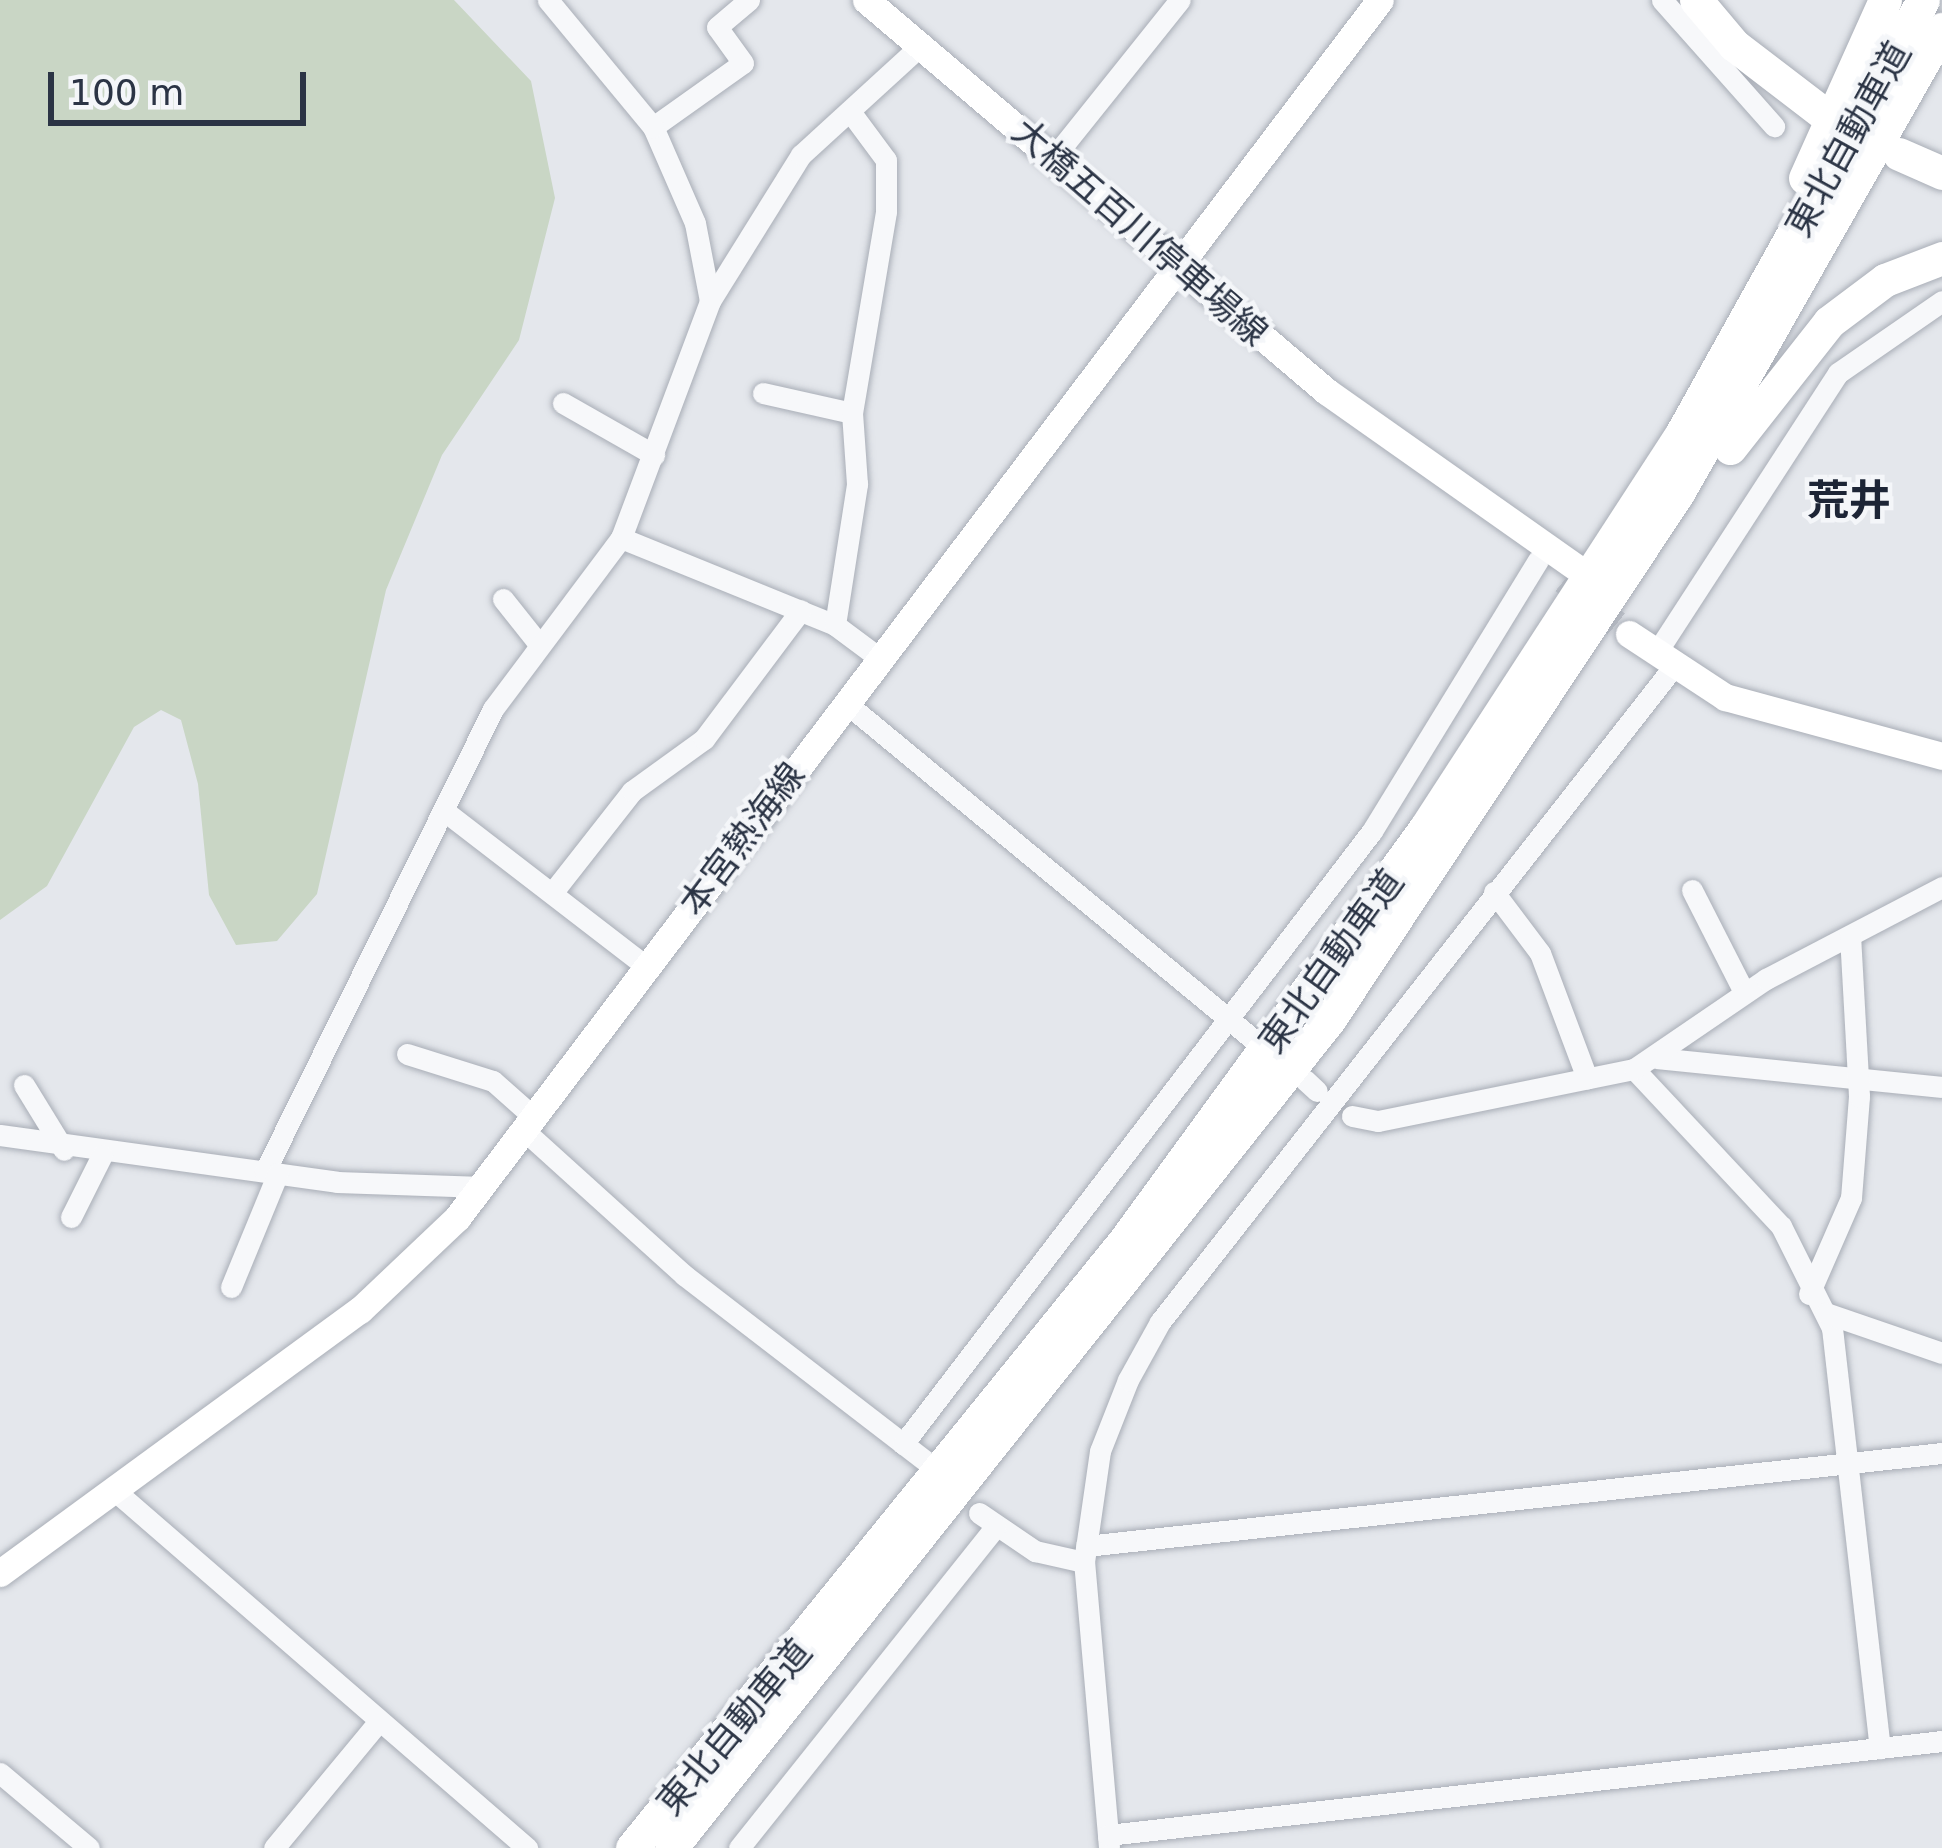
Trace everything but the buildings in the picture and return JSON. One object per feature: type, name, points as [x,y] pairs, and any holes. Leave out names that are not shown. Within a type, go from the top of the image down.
[{"type":"highway","points":[[1696,0],[1734,45],[1828,104],[1720,0]]},
{"type":"highway","points":[[1678,439],[1885,0]]},
{"type":"highway","name":"東北自動車道","points":[[632,1848],[1278,1036],[1678,439],[1923,0]]},
{"type":"highway","name":"東北自動車道","points":[[670,1848],[1144,1264],[1527,729],[1777,330],[1942,28]]},
{"type":"highway","points":[[1942,153],[1903,146],[1942,172]]},
{"type":"highway","points":[[1527,729],[1794,357],[1856,297],[1942,258]]},
{"type":"main road","name":"大橋五百川停車場線","points":[[866,0],[1184,271],[1569,573],[1538,560],[1419,458]]},
{"type":"main road","name":"本宮熱海線","points":[[0,1573],[393,1282],[483,1187],[878,657],[1184,271],[1380,0]]},
{"type":"main road","points":[[1633,627],[1668,655],[1774,715],[1942,756]]},
{"type":"street","points":[[548,0],[652,127],[695,224],[710,301]]},
{"type":"street","points":[[652,127],[742,63],[717,27],[749,0]]},
{"type":"street","points":[[1054,157],[1180,0]]},
{"type":"street","points":[[1662,0],[1774,127]]},
{"type":"street","points":[[231,1287],[271,1172],[493,709],[621,538],[710,301],[792,167],[920,46]]},
{"type":"street","points":[[836,625],[857,484],[852,413],[886,211],[886,160],[852,114]]},
{"type":"street","points":[[1942,301],[1838,374],[1668,655],[1494,892],[1160,1322],[1100,1451],[1085,1554],[1108,1841],[1942,1741]]},
{"type":"street","points":[[763,392],[852,413]]},
{"type":"street","points":[[563,403],[654,455]]},
{"type":"street","points":[[621,538],[836,625],[878,657]]},
{"type":"street","points":[[903,1444],[1372,831],[1538,560]]},
{"type":"street","points":[[503,599],[538,643]]},
{"type":"street","points":[[556,888],[632,791],[704,739],[801,610]]},
{"type":"street","points":[[846,703],[1254,1040]]},
{"type":"street","points":[[447,813],[556,888],[648,968]]},
{"type":"street","points":[[1352,1116],[1378,1121],[1634,1069],[1657,1058],[1744,992],[1942,886]]},
{"type":"street","points":[[1692,890],[1744,992]]},
{"type":"street","points":[[1494,892],[1540,953],[1587,1078]]},
{"type":"street","points":[[1809,1294],[1851,1198],[1858,1085],[1850,936]]},
{"type":"street","points":[[407,1054],[493,1081],[532,1126],[684,1275],[924,1460]]},
{"type":"street","points":[[1657,1058],[1858,1085],[1942,1087]]},
{"type":"street","points":[[1634,1069],[1699,1150],[1781,1226],[1809,1294],[1826,1313],[1942,1353]]},
{"type":"street","points":[[24,1084],[64,1150]]},
{"type":"street","points":[[0,1135],[102,1155],[483,1187]]},
{"type":"street","points":[[70,1217],[102,1155]]},
{"type":"street","points":[[1826,1313],[1880,1748]]},
{"type":"street","points":[[739,1848],[987,1520],[1085,1554],[1942,1453]]},
{"type":"street","points":[[114,1490],[527,1848]]},
{"type":"street","points":[[274,1848],[379,1721]]},
{"type":"street","points":[[0,1773],[89,1848]]},
{"type":"green space","points":[[0,0],[454,0],[531,81],[555,198],[519,340],[442,455],[386,590],[317,894],[277,941],[236,945],[209,895],[198,784],[181,720],[161,710],[134,727],[47,886],[0,920]]},
{"type":"tunnel","points":[[1564,580],[1629,634]]},
{"type":"district","name":"荒井","points":[[1849,501]]}]
